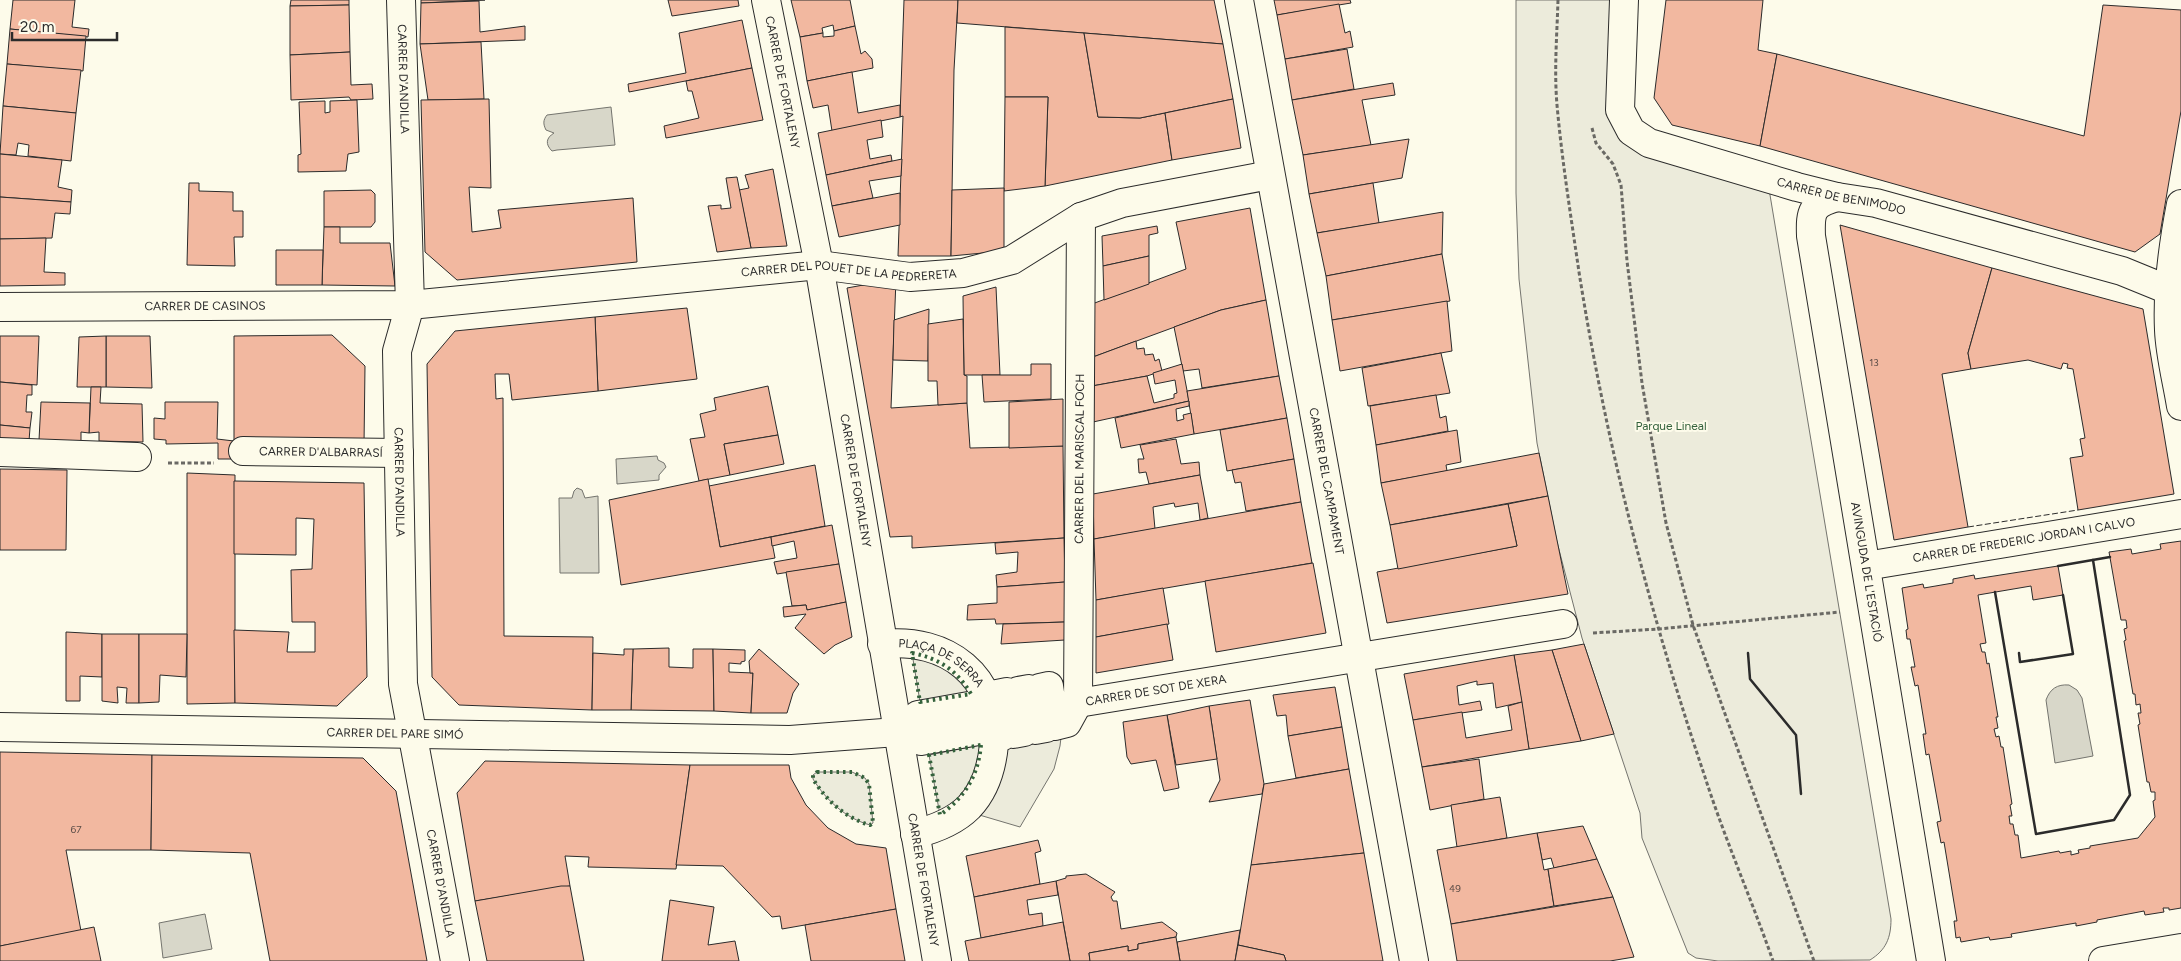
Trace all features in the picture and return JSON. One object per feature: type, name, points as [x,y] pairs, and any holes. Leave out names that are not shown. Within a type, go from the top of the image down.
[{"type":"street","name":"CARRER D'ANDILLA","points":[[401,0],[410,305],[397,351],[403,684],[455,961]]},
{"type":"street","name":"CARRER DE FORTALENY","points":[[766,0],[819,265],[897,732],[938,961]]},
{"type":"street","name":"CARRER DEL CAMPAMENT","points":[[1239,0],[1414,961]]},
{"type":"street","name":"CARRER DE BENIMODO","points":[[1624,0],[1620,110],[1631,131],[1649,143],[1837,197],[1876,203],[2112,268],[2175,292]]},
{"type":"street","name":"CARRER DEL POUET DE LA PEDRERETA","points":[[410,305],[819,265],[910,277],[963,273],[1012,260],[1081,217],[1122,202],[1270,175]]},
{"type":"street","name":"AVINGUDA DE L'ESTACIÓ","points":[[1837,197],[1824,200],[1814,208],[1811,218],[1811,236],[1931,961]]},
{"type":"street","points":[[2181,204],[2175,236],[2175,292],[2169,331],[2181,406]]},
{"type":"street","name":"CARRER DEL MARISCAL FOCH","points":[[1078,702],[1081,217]]},
{"type":"street","name":"CARRER DE CASINOS","points":[[0,307],[410,305]]},
{"type":"street","name":"CARRER D'ALBARRASÍ","points":[[243,451],[399,453]]},
{"type":"street","points":[[0,452],[138,458]]},
{"type":"street","name":"CARRER DE FREDERIC JORDAN I CALVO","points":[[1866,566],[2181,514]]},
{"type":"street","name":"CARRER DE SOT DE XERA","points":[[999,734],[997,694],[1007,692],[1013,734],[1024,732],[1018,691],[1029,689],[1035,730],[1046,728],[1040,688],[1049,686],[1055,726],[1067,722],[1078,702],[1563,624]]},
{"type":"street","name":"PLAÇA DE SERRA","points":[[882,644],[900,642],[918,644],[952,656],[966,667],[978,681],[989,700],[999,734],[989,772],[981,791],[973,802],[953,820],[935,829],[915,834]]},
{"type":"street","name":"PLAÇA DE SERRA","points":[[897,732],[918,715],[980,704],[989,700]]},
{"type":"street","name":"CARRER DEL PARE SIMÓ","points":[[0,727],[790,740],[897,732]]},
{"type":"street","points":[[897,732],[921,741],[984,730],[999,734]]},
{"type":"street","points":[[2103,961],[2181,948]]},
{"type":"path","points":[[1558,0],[1557,102],[1566,181],[1592,352],[1605,412],[1658,629],[1704,777],[1773,961]]},
{"type":"path","points":[[1592,124],[1592,133],[1596,143],[1613,164],[1621,185],[1627,261],[1642,383],[1666,523],[1693,625],[1814,961]]},
{"type":"path","points":[[138,458],[147,463],[236,463],[243,451]]},
{"type":"path","points":[[1563,624],[1576,634],[1658,629],[1846,611]]},
{"type":"green space","name":"Parque Lineal","points":[[1516,0],[1615,0],[1612,119],[1769,189],[1891,919],[1889,938],[1884,948],[1870,960],[1718,961],[1696,958],[1688,953],[1642,838],[1640,813],[1582,638],[1557,542],[1537,443],[1519,279],[1516,193]]},
{"type":"green space","points":[[912,653],[948,667],[971,694],[920,702]]},
{"type":"green space","points":[[1062,729],[1054,769],[1020,827],[976,814],[1006,739]]},
{"type":"green space","points":[[981,745],[969,785],[958,799],[940,815],[929,755]]},
{"type":"green space","points":[[817,772],[852,772],[865,778],[869,784],[873,823],[870,825],[852,818],[830,801],[813,779],[813,775]]},
{"type":"shaded area","points":[[611,107],[615,145],[552,151],[548,146],[547,141],[554,133],[545,128],[544,120],[547,115]]},
{"type":"shaded area","points":[[657,456],[658,460],[664,463],[666,467],[659,475],[659,480],[617,484],[616,459]]},
{"type":"shaded area","points":[[577,488],[582,490],[585,498],[598,496],[599,573],[560,573],[559,498],[572,498]]},
{"type":"shaded area","points":[[2061,685],[2069,685],[2077,690],[2082,698],[2093,756],[2055,763],[2046,700],[2054,688]]},
{"type":"shaded area","points":[[205,914],[212,949],[163,958],[159,923]]},
{"type":"building","points":[[13,0],[75,0],[72,27],[89,29],[88,37],[10,29]]},
{"type":"building","points":[[291,0],[349,0],[349,5],[290,6]]},
{"type":"building","points":[[421,0],[485,0],[421,3]]},
{"type":"building","points":[[668,0],[738,0],[739,6],[672,16]]},
{"type":"building","points":[[791,0],[850,0],[855,26],[834,31],[833,25],[822,28],[823,33],[800,37]]},
{"type":"building","points":[[904,0],[958,0],[954,70],[951,256],[898,256],[903,116],[900,117]]},
{"type":"building","points":[[958,0],[1214,0],[1223,44],[957,23]]},
{"type":"building","points":[[1274,0],[1350,0],[1351,3],[1277,15]]},
{"type":"building","points":[[1666,0],[1763,0],[1758,50],[1777,54],[1760,146],[1672,125],[1654,98]]},
{"type":"building","points":[[479,1],[480,32],[525,26],[525,40],[420,44],[421,3]]},
{"type":"building","points":[[1339,4],[1345,33],[1350,31],[1353,47],[1285,59],[1277,15]]},
{"type":"building","points":[[349,5],[350,52],[290,55],[290,6]]},
{"type":"building","points":[[2103,5],[2181,10],[2181,111],[2160,234],[2135,252],[1760,146],[1777,54],[2084,136]]},
{"type":"building","points":[[742,20],[752,68],[629,92],[628,84],[686,73],[679,33]]},
{"type":"building","points":[[855,26],[861,54],[865,51],[872,59],[873,68],[807,81],[800,37],[823,33],[823,37],[834,36],[834,31]]},
{"type":"building","points":[[1005,27],[1084,33],[1098,117],[1140,118],[1165,113],[1172,160],[1045,186],[1048,97],[1005,97]]},
{"type":"building","points":[[10,29],[86,36],[83,71],[7,64]]},
{"type":"building","points":[[1084,33],[1223,44],[1233,99],[1140,118],[1098,117]]},
{"type":"building","points":[[481,42],[484,99],[428,100],[420,44]]},
{"type":"building","points":[[1347,49],[1354,89],[1292,100],[1285,59]]},
{"type":"building","points":[[350,52],[351,85],[372,84],[373,99],[351,100],[349,97],[291,100],[290,55]]},
{"type":"building","points":[[7,64],[81,70],[76,113],[3,106]]},
{"type":"building","points":[[752,68],[763,120],[666,138],[664,126],[699,118],[692,91],[688,91],[686,81]]},
{"type":"building","points":[[852,72],[858,113],[900,105],[900,117],[832,131],[828,105],[813,108],[807,81]]},
{"type":"building","points":[[1393,83],[1395,95],[1362,100],[1371,145],[1303,155],[1292,100]]},
{"type":"building","points":[[1005,97],[1048,97],[1045,186],[1004,191]]},
{"type":"building","points":[[489,99],[491,188],[469,187],[472,232],[501,228],[498,210],[633,198],[637,262],[457,280],[425,252],[421,100]]},
{"type":"building","points":[[1233,99],[1241,148],[1172,160],[1165,113]]},
{"type":"building","points":[[357,100],[359,152],[348,154],[346,171],[298,172],[298,155],[301,154],[299,102],[325,101],[325,113],[330,112],[330,101]]},
{"type":"building","points":[[3,106],[76,113],[71,161],[28,156],[29,145],[18,143],[16,155],[0,154]]},
{"type":"building","points":[[881,120],[883,137],[867,140],[870,159],[891,155],[892,161],[826,175],[818,133]]},
{"type":"building","points":[[1409,139],[1402,178],[1309,194],[1303,155]]},
{"type":"building","points":[[0,154],[62,160],[58,187],[72,190],[71,202],[0,197]]},
{"type":"building","points":[[902,159],[901,176],[869,181],[873,198],[832,206],[826,175]]},
{"type":"building","points":[[773,169],[787,246],[751,248],[739,190],[749,188],[745,175]]},
{"type":"building","points":[[737,177],[751,248],[717,252],[708,206],[721,205],[721,209],[731,208],[726,178]]},
{"type":"building","points":[[189,183],[199,183],[199,191],[233,192],[233,211],[243,211],[243,237],[234,237],[235,266],[187,265]]},
{"type":"building","points":[[1373,183],[1379,223],[1317,233],[1309,194]]},
{"type":"building","points":[[1004,188],[1004,251],[951,256],[952,190]]},
{"type":"building","points":[[371,190],[375,194],[375,222],[371,227],[324,227],[324,191]]},
{"type":"building","points":[[900,193],[900,225],[839,237],[832,206]]},
{"type":"building","points":[[0,197],[71,202],[70,214],[55,213],[52,238],[0,239]]},
{"type":"building","points":[[1250,208],[1266,300],[1221,310],[1093,357],[1092,304],[1186,269],[1176,222]]},
{"type":"building","points":[[1443,212],[1442,254],[1326,276],[1317,233]]},
{"type":"building","points":[[1840,225],[1992,268],[1968,353],[1971,369],[1942,374],[1968,527],[1894,540]]},
{"type":"building","points":[[1157,226],[1158,233],[1149,235],[1149,256],[1103,266],[1102,236]]},
{"type":"building","points":[[324,227],[340,227],[340,243],[390,243],[395,286],[322,285]]},
{"type":"building","points":[[46,238],[44,272],[65,273],[65,285],[0,286],[0,239]]},
{"type":"building","points":[[276,250],[323,250],[322,285],[276,285]]},
{"type":"building","points":[[1442,254],[1450,301],[1332,320],[1326,276]]},
{"type":"building","points":[[1149,256],[1149,284],[1104,300],[1103,266]]},
{"type":"building","points":[[1992,268],[2143,309],[2174,494],[2078,510],[2070,458],[2083,456],[2080,439],[2085,438],[2073,369],[2067,368],[2068,364],[2063,363],[2061,369],[2028,360],[1971,369],[1968,353]]},
{"type":"building","points":[[896,279],[891,408],[967,403],[970,448],[1063,446],[1064,538],[912,548],[912,536],[890,537],[847,288]]},
{"type":"building","points":[[996,287],[1000,375],[964,375],[963,296]]},
{"type":"building","points":[[1266,300],[1279,376],[1202,388],[1199,369],[1183,371],[1174,327],[1221,310]]},
{"type":"building","points":[[1447,301],[1452,351],[1340,371],[1332,320]]},
{"type":"building","points":[[687,308],[697,379],[598,391],[595,317]]},
{"type":"building","points":[[929,309],[928,361],[893,360],[894,320]]},
{"type":"building","points":[[595,317],[598,391],[512,400],[509,374],[495,374],[496,399],[503,398],[504,636],[593,637],[592,710],[459,705],[432,677],[427,364],[455,331]]},
{"type":"building","points":[[963,319],[964,375],[967,376],[967,403],[938,405],[937,381],[928,381],[928,324]]},
{"type":"building","points":[[332,335],[365,366],[364,445],[234,444],[234,336]]},
{"type":"building","points":[[0,336],[39,336],[37,385],[0,382]]},
{"type":"building","points":[[106,336],[150,336],[152,388],[106,387]]},
{"type":"building","points":[[106,336],[106,387],[77,387],[79,337]]},
{"type":"building","points":[[1136,341],[1137,349],[1144,348],[1145,355],[1153,354],[1155,361],[1159,359],[1162,371],[1147,376],[1092,386],[1093,357]]},
{"type":"building","points":[[1441,353],[1450,393],[1368,406],[1362,368]]},
{"type":"building","points":[[1031,364],[1051,364],[1051,399],[984,402],[982,375],[1031,375]]},
{"type":"building","points":[[1182,364],[1189,401],[1093,422],[1092,386],[1147,376],[1154,403],[1174,398],[1174,394],[1177,393],[1175,380],[1155,384],[1153,373]]},
{"type":"building","points":[[1279,376],[1287,418],[1194,434],[1187,391]]},
{"type":"building","points":[[0,382],[32,385],[32,395],[27,395],[26,412],[32,412],[30,428],[0,425]]},
{"type":"building","points":[[768,386],[778,435],[724,444],[730,475],[699,481],[690,439],[705,437],[700,414],[716,410],[714,398]]},
{"type":"building","points":[[91,387],[101,387],[100,403],[142,404],[143,442],[99,441],[99,432],[89,433]]},
{"type":"building","points":[[1436,395],[1440,418],[1446,416],[1448,431],[1376,445],[1370,406]]},
{"type":"building","points":[[1063,399],[1063,446],[1009,448],[1009,402]]},
{"type":"building","points":[[1189,401],[1189,406],[1176,409],[1177,421],[1184,419],[1183,415],[1191,413],[1194,434],[1121,448],[1115,418]]},
{"type":"building","points":[[41,402],[90,403],[89,433],[81,432],[81,441],[39,440]]},
{"type":"building","points":[[165,402],[218,402],[217,439],[234,441],[234,459],[218,459],[218,443],[166,444],[166,440],[154,439],[154,418],[165,419]]},
{"type":"building","points":[[1287,418],[1294,459],[1227,471],[1220,430]]},
{"type":"building","points":[[0,425],[30,428],[29,441],[0,440]]},
{"type":"building","points":[[1457,430],[1461,462],[1446,465],[1447,471],[1381,483],[1376,445]]},
{"type":"building","points":[[778,435],[784,464],[730,475],[724,444]]},
{"type":"building","points":[[1176,439],[1181,464],[1199,462],[1200,475],[1149,484],[1146,472],[1139,473],[1138,459],[1144,459],[1140,445]]},
{"type":"building","points":[[1539,453],[1548,496],[1390,525],[1381,483]]},
{"type":"building","points":[[1294,459],[1301,502],[1246,511],[1241,482],[1235,483],[1232,470]]},
{"type":"building","points":[[815,465],[825,526],[720,547],[709,486]]},
{"type":"building","points":[[0,469],[67,470],[66,550],[0,550]]},
{"type":"building","points":[[187,473],[235,475],[235,703],[187,704]]},
{"type":"building","points":[[1200,475],[1208,518],[1200,520],[1198,503],[1175,507],[1174,503],[1153,507],[1155,529],[1094,539],[1093,494]]},
{"type":"building","points":[[708,479],[720,547],[771,537],[775,558],[621,585],[609,500]]},
{"type":"building","points":[[234,481],[364,483],[367,677],[337,706],[235,703],[234,630],[289,632],[287,652],[315,652],[315,622],[292,622],[291,570],[312,569],[314,519],[296,518],[296,555],[234,554]]},
{"type":"building","points":[[1548,496],[1568,594],[1387,623],[1377,572],[1517,546],[1508,504]]},
{"type":"building","points":[[1301,502],[1312,563],[1096,600],[1094,539]]},
{"type":"building","points":[[1508,504],[1517,546],[1398,569],[1390,525]]},
{"type":"building","points":[[832,525],[839,564],[777,574],[774,562],[797,558],[794,541],[772,546],[771,537]]},
{"type":"building","points":[[1064,538],[1065,582],[997,587],[996,575],[1017,572],[1018,552],[996,554],[995,543]]},
{"type":"building","points":[[2181,541],[2181,908],[2169,910],[2169,908],[2163,908],[2164,912],[2145,915],[2144,911],[2076,926],[2076,923],[2011,934],[2012,937],[1990,940],[1989,937],[1961,942],[1960,937],[1956,938],[1954,921],[1957,921],[1944,842],[1941,843],[1937,822],[1941,821],[1929,754],[1926,755],[1923,734],[1926,734],[1918,685],[1915,686],[1911,667],[1915,667],[1910,639],[1907,639],[1906,630],[1908,629],[1902,588],[1923,584],[1924,588],[1953,583],[1953,579],[1974,575],[1975,579],[2058,566],[2063,595],[2033,600],[2031,586],[1978,595],[1986,643],[1980,644],[1982,652],[1985,652],[1987,664],[1989,663],[1998,717],[1996,717],[1998,728],[1994,729],[1996,737],[1999,736],[2001,747],[2003,747],[2012,804],[2010,805],[2012,816],[2009,816],[2010,824],[2013,824],[2015,835],[2018,835],[2021,858],[2059,851],[2060,853],[2071,851],[2071,855],[2079,853],[2078,850],[2090,848],[2090,846],[2138,838],[2155,817],[2153,801],[2155,800],[2155,792],[2151,792],[2149,782],[2147,782],[2138,725],[2140,724],[2138,713],[2141,713],[2140,704],[2136,705],[2135,694],[2133,694],[2124,641],[2126,640],[2124,629],[2127,628],[2126,620],[2121,620],[2109,552],[2131,549],[2132,554],[2161,549],[2160,544]]},
{"type":"building","points":[[1313,563],[1326,633],[1216,652],[1205,581]]},
{"type":"building","points":[[839,564],[846,602],[807,610],[806,605],[792,606],[786,572]]},
{"type":"building","points":[[1065,582],[1065,622],[996,624],[995,619],[967,620],[968,605],[997,603],[997,587]]},
{"type":"building","points":[[1163,588],[1169,624],[1096,637],[1096,600]]},
{"type":"building","points":[[846,602],[852,637],[835,645],[824,654],[795,628],[806,614],[784,617],[783,607],[806,605],[807,610]]},
{"type":"building","points":[[1065,622],[1065,640],[1001,644],[1003,624]]},
{"type":"building","points":[[1167,624],[1173,660],[1096,673],[1096,637]]},
{"type":"building","points":[[66,632],[102,634],[102,677],[80,676],[80,701],[66,701]]},
{"type":"building","points":[[102,634],[139,634],[139,703],[126,703],[127,688],[117,687],[118,703],[102,701]]},
{"type":"building","points":[[139,634],[187,634],[186,677],[160,675],[159,702],[139,703]]},
{"type":"building","points":[[1584,644],[1614,734],[1581,741],[1552,650]]},
{"type":"building","points":[[669,648],[669,667],[693,668],[693,649],[713,649],[714,711],[631,710],[633,649]]},
{"type":"building","points":[[624,649],[633,649],[631,710],[592,710],[593,653],[624,655]]},
{"type":"building","points":[[713,649],[745,650],[745,661],[741,662],[741,664],[729,663],[729,672],[753,673],[751,713],[714,711]]},
{"type":"building","points":[[759,649],[799,684],[793,693],[787,713],[751,713],[753,673],[750,673],[749,661]]},
{"type":"building","points":[[1552,650],[1581,741],[1529,749],[1514,655]]},
{"type":"building","points":[[1514,655],[1522,702],[1496,708],[1493,683],[1477,685],[1477,681],[1457,686],[1459,705],[1480,701],[1482,710],[1413,720],[1404,674]]},
{"type":"building","points":[[1335,687],[1342,727],[1288,736],[1286,715],[1277,716],[1273,695]]},
{"type":"building","points":[[1250,700],[1264,784],[1262,794],[1209,802],[1220,780],[1209,706]]},
{"type":"building","points":[[1522,702],[1529,749],[1422,767],[1413,720],[1462,712],[1466,738],[1512,730],[1508,706]]},
{"type":"building","points":[[1209,706],[1217,759],[1176,765],[1167,715]]},
{"type":"building","points":[[1167,715],[1179,788],[1164,791],[1156,760],[1131,764],[1127,757],[1123,722]]},
{"type":"building","points":[[1342,727],[1349,769],[1296,778],[1288,736]]},
{"type":"building","points":[[0,752],[152,755],[151,850],[66,850],[81,931],[0,946]]},
{"type":"building","points":[[152,755],[363,758],[396,791],[427,961],[270,961],[250,853],[151,850]]},
{"type":"building","points":[[1479,759],[1484,799],[1430,810],[1422,767]]},
{"type":"building","points":[[485,761],[690,765],[676,869],[588,867],[589,857],[565,856],[570,886],[475,901],[457,793]]},
{"type":"building","points":[[690,765],[789,765],[791,778],[806,805],[828,828],[856,844],[886,848],[896,909],[782,929],[780,916],[772,917],[723,866],[676,865]]},
{"type":"building","points":[[1349,769],[1364,853],[1251,865],[1264,784]]},
{"type":"building","points":[[1500,797],[1507,838],[1457,847],[1451,805]]},
{"type":"building","points":[[1583,826],[1597,859],[1554,868],[1551,858],[1542,860],[1537,833]]},
{"type":"building","points":[[1537,833],[1544,870],[1548,869],[1554,906],[1451,924],[1437,850]]},
{"type":"building","points":[[1038,840],[1041,851],[1035,853],[1040,884],[974,897],[966,856]]},
{"type":"building","points":[[1364,853],[1383,961],[1286,961],[1284,955],[1238,945],[1251,865]]},
{"type":"building","points":[[1597,859],[1613,897],[1554,906],[1548,869]]},
{"type":"building","points":[[1086,874],[1115,892],[1111,897],[1113,901],[1117,901],[1121,929],[1162,922],[1177,933],[1176,937],[1138,944],[1138,949],[1128,951],[1128,946],[1089,953],[1090,961],[1070,961],[1056,881],[1066,878],[1066,876]]},
{"type":"building","points":[[1056,881],[1058,895],[1027,900],[1029,915],[1042,913],[1043,926],[981,938],[974,897]]},
{"type":"building","points":[[570,886],[584,961],[487,961],[475,901]]},
{"type":"building","points":[[1613,897],[1634,957],[1610,961],[1457,961],[1451,924]]},
{"type":"building","points":[[670,900],[714,907],[708,945],[735,941],[739,961],[662,961]]},
{"type":"building","points":[[896,909],[905,961],[811,961],[805,925]]},
{"type":"building","points":[[1063,922],[1070,961],[969,961],[965,941]]},
{"type":"building","points":[[94,927],[101,961],[0,961],[0,946]]},
{"type":"building","points":[[1240,930],[1235,961],[1180,961],[1177,942]]},
{"type":"building","points":[[1176,937],[1180,961],[1090,961],[1089,953],[1128,946],[1128,951],[1138,949],[1138,944]]},
{"type":"building","points":[[1238,945],[1284,955],[1286,961],[1235,961]]},
{"type":"hedge","points":[[912,653],[930,658],[946,666],[960,678],[971,694],[920,702],[912,653]]},
{"type":"hedge","points":[[981,745],[977,766],[969,785],[957,801],[940,815],[929,755],[981,745]]},
{"type":"hedge","points":[[817,772],[852,772],[865,778],[869,784],[873,823],[870,825],[852,818],[830,801],[813,779],[813,775],[817,772]]},
{"type":"fence","points":[[1968,527],[2078,510]]},
{"type":"wall","points":[[2058,566],[2110,557]]},
{"type":"wall","points":[[1995,592],[2036,834],[2114,820],[2130,795],[2093,560]]},
{"type":"wall","points":[[2019,653],[2020,662],[2073,654],[2063,595]]},
{"type":"wall","points":[[1748,653],[1750,679],[1796,735],[1801,794]]}]
